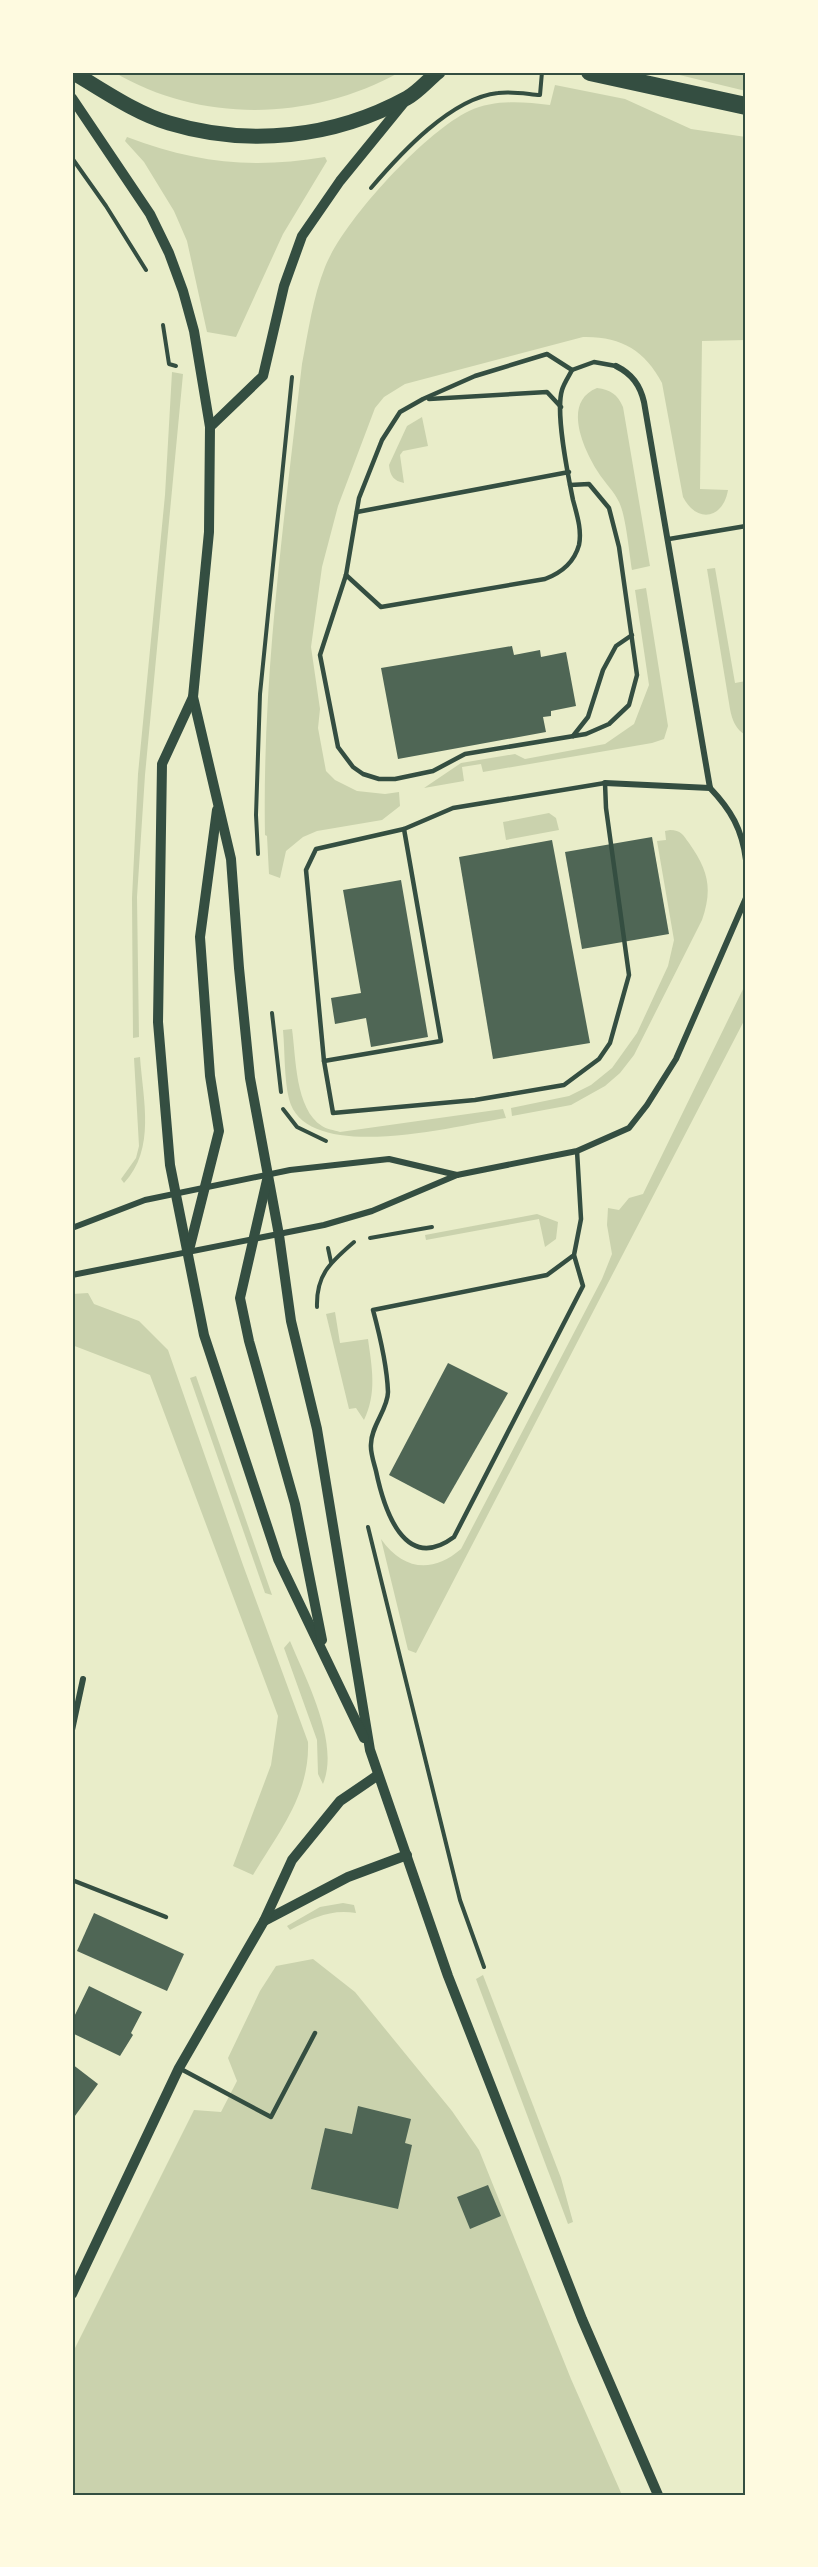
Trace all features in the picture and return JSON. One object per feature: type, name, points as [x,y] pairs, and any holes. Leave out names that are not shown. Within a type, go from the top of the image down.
[{"type":"highway","points":[[590,72],[746,106]]},
{"type":"main road","points":[[72,72],[122,101],[167,123],[222,135],[270,136],[321,131],[357,120],[408,98],[438,72]]},
{"type":"street","points":[[72,98],[150,214],[170,253],[194,331],[210,427],[209,532],[193,697],[231,859],[250,1078],[279,1235],[291,1321],[317,1429],[370,1750]]},
{"type":"street","points":[[210,427],[263,376],[284,286],[302,236],[340,181],[408,98]]},
{"type":"street","points":[[616,366],[630,375],[640,387],[669,539],[710,788],[726,805],[738,825],[746,860]]},
{"type":"street","points":[[193,697],[162,764],[158,1022],[170,1165],[210,1354],[278,1559],[370,1750],[448,1976],[582,2319],[658,2495]]},
{"type":"street","points":[[606,783],[710,788]]},
{"type":"street","points":[[188,1254],[219,1131],[210,1076],[200,937],[218,803]]},
{"type":"street","points":[[72,1275],[188,1254],[324,1225],[372,1211],[457,1176],[577,1151],[629,1128],[647,1105],[676,1059],[746,898]]},
{"type":"street","points":[[72,1228],[145,1200],[268,1174],[389,1159],[457,1176]]},
{"type":"street","points":[[268,1174],[240,1298],[249,1341],[295,1503],[325,1655]]},
{"type":"street","points":[[72,1730],[83,1679]]},
{"type":"street","points":[[72,2294],[179,2068],[264,1920],[292,1860],[340,1801],[378,1775]]},
{"type":"street","points":[[264,1920],[348,1877],[407,1855]]},
{"type":"lane","points":[[570,485],[589,484],[609,508],[619,548],[637,675],[629,705],[609,724],[573,737],[465,754],[433,771],[395,779],[379,779],[358,770],[345,758],[338,747],[320,655],[346,575],[359,498],[382,440],[400,412],[475,376],[548,354],[572,370]]},
{"type":"lane","points":[[346,575],[381,607],[545,579],[558,574],[570,564],[579,543],[580,531],[570,485],[561,407],[562,391],[572,370],[594,362],[616,366]]},
{"type":"lane","points":[[423,399],[547,392],[561,407]]},
{"type":"lane","points":[[357,512],[569,472]]},
{"type":"lane","points":[[669,539],[746,526]]},
{"type":"lane","points":[[573,737],[588,717],[603,670],[616,646],[632,635]]},
{"type":"lane","points":[[606,783],[606,808],[629,975],[610,1043],[599,1059],[564,1085],[475,1100],[333,1113],[324,1061],[306,870],[316,849],[404,829],[453,808],[606,783]]},
{"type":"lane","points":[[324,1061],[441,1041],[404,829]]},
{"type":"lane","points":[[574,1255],[547,1275],[373,1310],[381,1343],[388,1394],[371,1443],[379,1484],[391,1522],[398,1533],[418,1547],[431,1548],[443,1545],[454,1537],[584,1286],[574,1255],[581,1219],[577,1151]]},
{"type":"lane","points":[[72,1880],[166,1917]]},
{"type":"lane","points":[[179,2068],[271,2117],[315,2033]]},
{"type":"path","points":[[541,83],[543,72]]},
{"type":"path","points":[[72,158],[106,206],[152,280]]},
{"type":"path","points":[[161,318],[168,364],[183,368]]},
{"type":"path","points":[[366,1239],[432,1227]]},
{"type":"path","points":[[318,1311],[317,1291],[331,1262],[355,1241]]},
{"type":"path","points":[[328,1249],[331,1262]]},
{"type":"path","points":[[366,1521],[460,1900],[484,1967]]},
{"type":"green space","points":[[114,72],[400,72],[366,88],[330,100],[294,107],[257,110],[220,108],[183,101],[148,89]]},
{"type":"green space","points":[[667,72],[746,72],[746,91]]},
{"type":"green space","points":[[555,85],[625,99],[691,129],[746,137],[746,340],[702,341],[700,489],[728,490],[725,500],[721,507],[709,515],[695,511],[683,497],[662,383],[648,362],[620,342],[583,337],[405,384],[384,397],[375,408],[338,506],[322,567],[311,647],[320,709],[318,728],[326,771],[335,780],[357,791],[385,794],[399,792],[400,806],[382,820],[317,831],[303,837],[286,851],[280,878],[269,874],[267,836],[265,835],[267,717],[271,658],[302,364],[321,278],[335,248],[349,226],[387,180],[430,138],[451,122],[479,107],[509,102],[550,105]]},
{"type":"green space","points":[[127,137],[176,153],[225,161],[273,163],[325,157],[327,161],[283,234],[236,337],[207,332],[187,241],[174,211],[144,162],[125,141]]},
{"type":"green space","points":[[172,372],[183,374],[145,775],[137,897],[139,1037],[133,1038],[132,898],[138,774],[165,495]]},
{"type":"green space","points":[[597,388],[613,393],[623,407],[650,566],[632,570],[619,502],[600,476],[582,439],[578,414],[580,404],[586,395]]},
{"type":"green space","points":[[422,417],[428,446],[403,451],[400,455],[404,483],[393,477],[389,465],[407,426]]},
{"type":"green space","points":[[715,568],[735,683],[746,681],[746,735],[735,724],[730,709],[707,569]]},
{"type":"green space","points":[[646,588],[668,726],[664,739],[483,772],[481,764],[462,767],[464,781],[424,788],[461,763],[515,754],[525,759],[605,744],[634,724],[649,685],[635,590]]},
{"type":"green space","points":[[549,813],[556,818],[559,830],[506,840],[503,822]]},
{"type":"green space","points":[[670,830],[683,835],[701,862],[707,880],[707,898],[702,920],[634,1055],[620,1073],[605,1086],[571,1105],[512,1116],[511,1108],[569,1096],[591,1085],[612,1068],[637,1033],[668,966],[674,940],[657,841],[666,840],[665,831]]},
{"type":"green space","points":[[746,983],[746,1017],[416,1653],[408,1650],[381,1539],[399,1557],[418,1565],[439,1562],[461,1549],[602,1279],[612,1254],[607,1225],[608,1208],[619,1210],[629,1198],[643,1194]]},
{"type":"green space","points":[[292,1029],[298,1082],[306,1108],[313,1118],[326,1128],[340,1132],[503,1109],[506,1118],[421,1133],[386,1136],[352,1136],[323,1131],[301,1119],[289,1099],[285,1074],[283,1030]]},
{"type":"green space","points":[[140,1057],[145,1107],[144,1140],[134,1170],[124,1183],[121,1179],[136,1158],[139,1146],[134,1058]]},
{"type":"green space","points":[[537,1214],[558,1222],[556,1239],[545,1247],[539,1219],[426,1240],[425,1235]]},
{"type":"green space","points":[[88,1293],[94,1304],[139,1321],[168,1350],[308,1742],[304,1779],[298,1796],[282,1828],[253,1875],[233,1866],[271,1765],[278,1716],[150,1375],[72,1345],[72,1294]]},
{"type":"green space","points":[[335,1312],[340,1343],[368,1339],[372,1390],[364,1420],[356,1408],[349,1409],[326,1314]]},
{"type":"green space","points":[[196,1376],[272,1595],[265,1593],[190,1378]]},
{"type":"green space","points":[[290,1641],[312,1692],[324,1731],[327,1767],[323,1784],[318,1774],[317,1740],[284,1648]]},
{"type":"green space","points":[[343,1903],[354,1905],[356,1913],[330,1913],[290,1930],[287,1926],[320,1907]]},
{"type":"green space","points":[[313,1959],[355,1992],[452,2111],[479,2150],[571,2379],[622,2495],[72,2495],[72,2354],[194,2110],[221,2112],[237,2081],[228,2058],[260,1991],[276,1966]]},
{"type":"green space","points":[[483,1975],[561,2178],[573,2222],[568,2224],[476,1979]]},
{"type":"building","points":[[512,646],[514,655],[540,650],[541,657],[566,652],[576,706],[551,711],[551,716],[543,717],[546,732],[398,759],[381,668]]},
{"type":"building","points":[[652,837],[669,934],[582,949],[565,852]]},
{"type":"building","points":[[552,840],[590,1043],[493,1059],[459,857]]},
{"type":"building","points":[[401,880],[428,1037],[371,1047],[366,1018],[335,1024],[331,998],[361,993],[343,890]]},
{"type":"building","points":[[448,1363],[508,1393],[444,1504],[389,1475]]},
{"type":"building","points":[[94,1913],[184,1954],[167,1991],[77,1951]]},
{"type":"building","points":[[89,1986],[142,2012],[131,2033],[133,2035],[120,2056],[72,2033],[72,2021]]},
{"type":"building","points":[[72,2064],[98,2084],[72,2120]]},
{"type":"building","points":[[358,2106],[411,2119],[405,2143],[412,2145],[398,2209],[311,2189],[325,2128],[352,2134]]},
{"type":"building","points":[[488,2185],[501,2216],[470,2229],[457,2197]]}]
